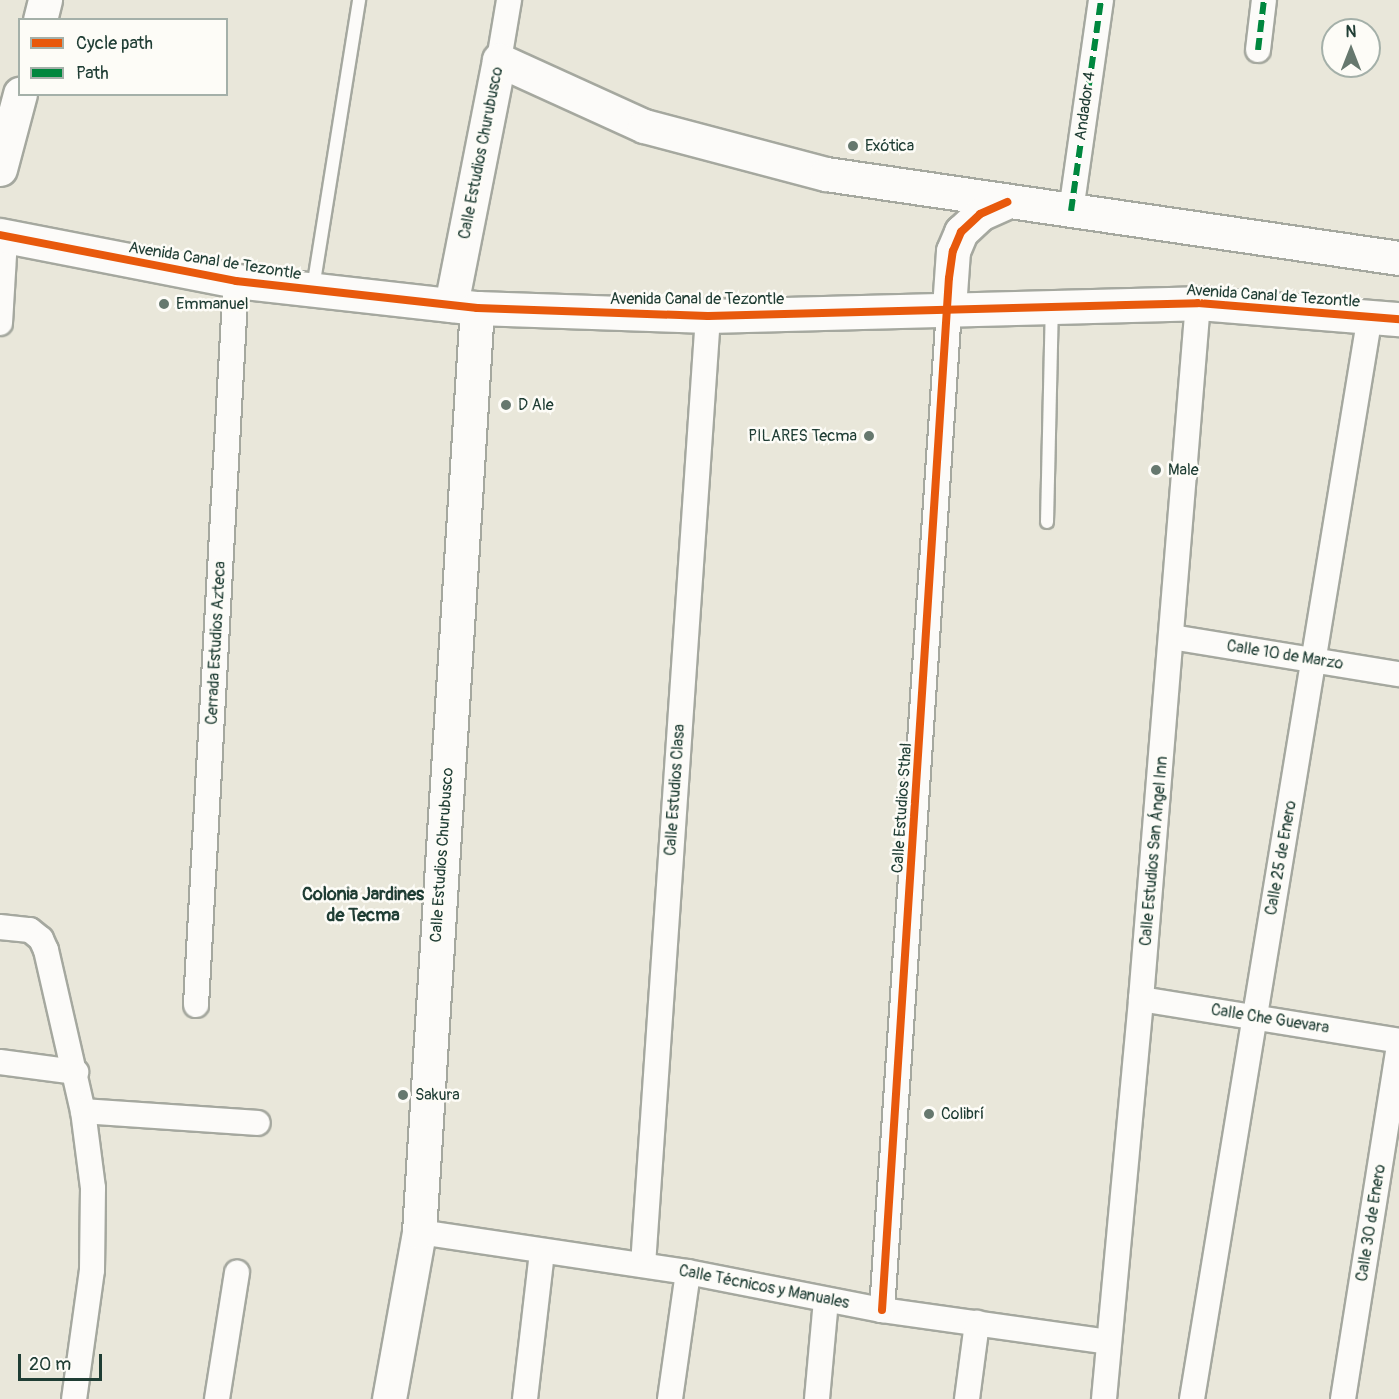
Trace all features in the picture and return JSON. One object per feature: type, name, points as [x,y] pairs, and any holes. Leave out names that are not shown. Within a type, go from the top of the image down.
[{"type":"street","points":[[40,18],[45,0]]},
{"type":"street","name":"Calle Estudios Churubusco","points":[[389,1399],[418,1232],[464,307],[509,0]]},
{"type":"street","name":"Andador 4","points":[[1071,211],[1101,0]]},
{"type":"street","points":[[1258,50],[1264,0]]},
{"type":"street","points":[[499,60],[644,126],[826,174],[1399,258]]},
{"type":"street","points":[[0,169],[19,96]]},
{"type":"street","points":[[949,308],[953,251],[962,232],[980,214],[1007,202]]},
{"type":"street","points":[[0,323],[3,236]]},
{"type":"street","name":"Avenida Canal de Tezontle","points":[[3,236],[236,281],[464,307],[708,316],[1198,303],[1385,318]]},
{"type":"street","name":"Cerrada Estudios Azteca","points":[[196,1005],[236,281]]},
{"type":"street","name":"Calle Estudios San Ángel Inn","points":[[1104,1399],[1141,999],[1198,303]]},
{"type":"street","name":"Calle Estudios Sthal","points":[[882,1310],[949,308]]},
{"type":"street","name":"Calle Estudios Clasa","points":[[643,1265],[708,316]]},
{"type":"street","name":"Calle 25 de Enero","points":[[1192,1399],[1253,1015],[1317,659],[1385,318]]},
{"type":"street","name":"Calle 10 de Marzo","points":[[1172,637],[1399,674]]},
{"type":"street","points":[[8,928],[30,930],[46,950],[76,1072],[83,1111],[93,1188],[92,1270],[74,1399]]},
{"type":"street","name":"Calle Che Guevara","points":[[1141,999],[1253,1015],[1399,1041]]},
{"type":"street","name":"Calle 30 de Enero","points":[[1343,1399],[1399,1047]]},
{"type":"street","points":[[0,1062],[76,1072]]},
{"type":"street","points":[[83,1111],[258,1123]]},
{"type":"street","name":"Calle Técnicos y Manuales","points":[[418,1232],[542,1253],[688,1272],[882,1310],[1109,1342]]},
{"type":"street","points":[[525,1399],[542,1253]]},
{"type":"street","points":[[670,1399],[688,1272]]},
{"type":"street","points":[[217,1399],[237,1273]]},
{"type":"street","points":[[817,1399],[826,1300]]},
{"type":"street","points":[[967,1399],[977,1323]]},
{"type":"lane","points":[[312,290],[359,0]]},
{"type":"lane","points":[[1047,522],[1052,306]]},
{"type":"marked path","points":[[1071,211],[1101,0]]},
{"type":"marked path","points":[[1258,50],[1264,0]]},
{"type":"cycle path","points":[[882,1310],[949,278],[953,251],[961,232],[980,214],[1007,202]]},
{"type":"cycle path","points":[[0,235],[236,281],[477,308],[708,316],[1198,303],[1399,319]]},
{"type":"place","name":"Exótica","points":[[853,146]]},
{"type":"place","name":"Emmanuel","points":[[164,304]]},
{"type":"place","name":"D Ale","points":[[506,405]]},
{"type":"place","name":"PILARES Tecma","points":[[869,436]]},
{"type":"place","name":"Male","points":[[1156,470]]},
{"type":"place","name":"Sakura","points":[[403,1095]]},
{"type":"place","name":"Colibrí","points":[[929,1114]]},
{"type":"district","name":"Colonia Jardines de Tecma","points":[[363,906]]}]
